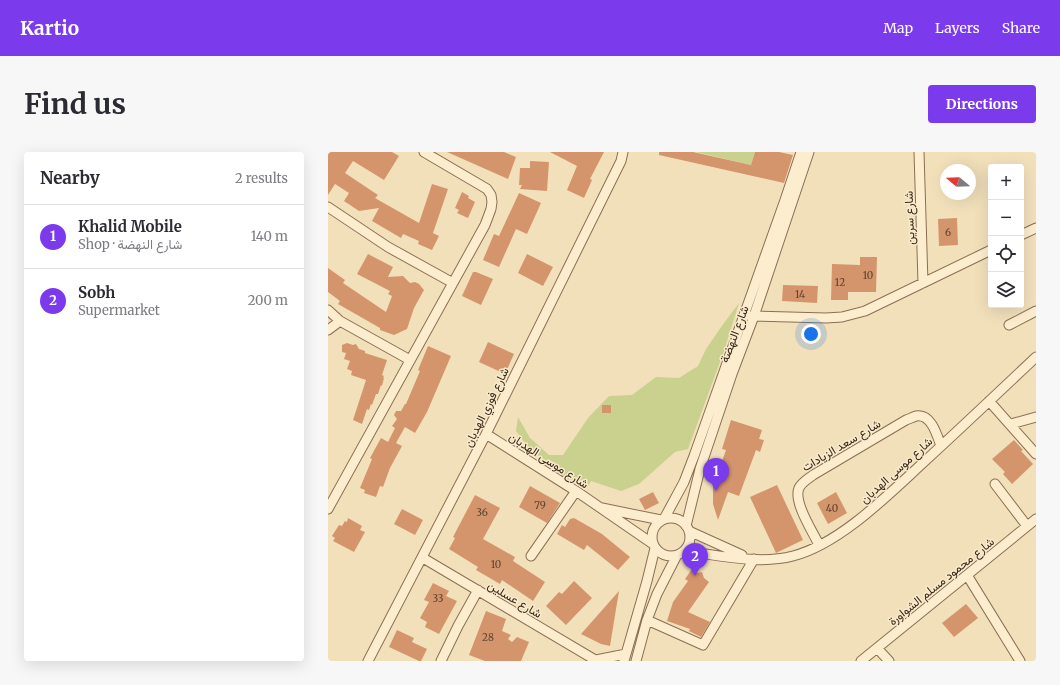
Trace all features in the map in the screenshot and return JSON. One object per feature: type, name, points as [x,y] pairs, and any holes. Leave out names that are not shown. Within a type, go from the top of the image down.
[{"type":"street","points":[[328,509],[484,225],[491,209],[491,195],[487,189],[424,152]]},
{"type":"street","name":"شارع فوزي الهدبان","points":[[368,661],[423,558],[486,434],[622,157],[630,152]]},
{"type":"street","name":"شارع النهضة","points":[[663,520],[684,482],[801,152]]},
{"type":"street","name":"شارع النهضة","points":[[688,528],[700,469],[732,374],[754,316],[809,152]]},
{"type":"street","name":"شارع سرين","points":[[919,152],[923,283]]},
{"type":"street","points":[[328,207],[388,247],[453,282]]},
{"type":"street","points":[[1024,234],[1036,228]]},
{"type":"street","points":[[744,316],[826,318],[865,312],[988,251]]},
{"type":"street","points":[[328,310],[340,321],[410,360]]},
{"type":"street","points":[[1009,326],[1036,311]]},
{"type":"street","points":[[328,330],[340,321]]},
{"type":"street","name":"شارع موسى الهدبان","points":[[681,553],[767,560],[792,556],[819,545],[861,518],[1036,357]]},
{"type":"street","points":[[989,401],[1036,454]]},
{"type":"street","name":"شارع سعد الزيادات","points":[[819,545],[800,506],[797,494],[802,482],[916,416],[922,416],[930,422],[936,432],[941,446]]},
{"type":"street","points":[[1011,424],[1036,417]]},
{"type":"street","name":"شارع موسى الهدبان","points":[[486,434],[576,491],[654,546]]},
{"type":"street","points":[[995,484],[1027,526]]},
{"type":"street","points":[[531,556],[576,491]]},
{"type":"street","name":"شارع موسى الهدبان","points":[[598,507],[663,520]]},
{"type":"street","points":[[625,657],[647,581],[654,546],[652,534],[654,528],[663,520],[676,519],[688,528],[689,542],[657,594],[647,620],[636,661]]},
{"type":"street","name":"شارع محمود مسلم الشواورة","points":[[861,661],[1036,519]]},
{"type":"street","name":"شارع موسى الهدبان","points":[[688,528],[752,559]]},
{"type":"street","points":[[654,546],[662,554],[672,556],[681,553]]},
{"type":"street","name":"شارع عسلين","points":[[423,558],[597,661],[625,657]]},
{"type":"street","points":[[647,620],[703,645],[752,559]]},
{"type":"street","points":[[968,575],[1020,661]]},
{"type":"street","points":[[441,661],[478,590]]},
{"type":"street","points":[[878,648],[889,661]]},
{"type":"green space","points":[[696,152],[755,152],[751,165]]},
{"type":"green space","points":[[739,303],[724,351],[688,449],[675,452],[639,484],[621,491],[591,481],[587,488],[563,476],[528,447],[516,431],[518,417],[530,438],[549,455],[563,455],[588,418],[609,396],[632,395],[656,377],[679,378],[698,366],[706,349]]},
{"type":"building","points":[[328,152],[392,152],[399,156],[384,180],[353,161],[345,173],[378,195],[375,198],[419,223],[432,184],[448,189],[433,233],[439,236],[432,250],[418,244],[419,241],[403,234],[401,238],[372,221],[379,208],[359,211],[344,201],[349,193],[335,184],[328,195]]},
{"type":"building","points":[[447,152],[504,152],[516,157],[508,179]]},
{"type":"building","points":[[550,152],[604,152],[590,179],[592,180],[584,198],[567,190],[577,166]]},
{"type":"building","points":[[659,152],[693,152],[751,165],[755,152],[779,152],[793,155],[784,183],[659,155]]},
{"type":"building","points":[[530,161],[549,162],[547,191],[520,189],[522,185],[519,185],[520,168],[530,168]]},
{"type":"building","points":[[462,192],[475,202],[468,218],[457,213],[459,210],[455,208]]},
{"type":"building","points":[[519,193],[541,203],[527,234],[516,229],[499,267],[483,260],[494,234],[499,236]]},
{"type":"building","points":[[957,218],[958,245],[939,246],[938,219]]},
{"type":"building","points":[[368,254],[393,267],[388,277],[403,276],[410,283],[415,282],[419,284],[424,290],[414,308],[407,329],[394,335],[380,330],[380,328],[338,304],[340,301],[328,292],[328,268],[345,280],[343,283],[386,312],[392,296],[388,294],[390,291],[357,274]]},
{"type":"building","points":[[527,254],[553,267],[543,286],[518,273]]},
{"type":"building","points":[[860,257],[877,257],[876,292],[848,292],[848,300],[831,300],[832,264],[860,265]]},
{"type":"building","points":[[473,272],[493,279],[481,305],[462,296]]},
{"type":"building","points":[[783,285],[818,286],[817,303],[782,301]]},
{"type":"building","points":[[488,342],[514,354],[505,374],[479,362]]},
{"type":"building","points":[[347,343],[353,345],[356,344],[359,349],[365,351],[365,353],[387,360],[382,375],[384,378],[382,386],[381,385],[378,394],[376,394],[369,410],[367,409],[362,424],[353,420],[366,380],[351,375],[352,371],[347,369],[350,361],[344,359],[346,353],[342,352],[342,345]]},
{"type":"building","points":[[428,346],[451,356],[427,412],[415,433],[405,427],[396,443],[402,446],[390,468],[383,487],[380,486],[376,497],[364,493],[365,490],[360,488],[372,459],[370,458],[381,438],[388,442],[395,428],[392,426],[397,419],[394,415],[396,411],[401,411],[406,404],[420,371],[418,370]]},
{"type":"building","points":[[602,405],[611,405],[611,413],[602,413]]},
{"type":"building","points":[[731,420],[762,430],[759,439],[764,440],[760,452],[756,450],[739,496],[728,492],[718,520],[713,504],[713,486],[726,450],[722,449]]},
{"type":"building","points":[[1014,440],[1023,450],[1021,451],[1033,464],[1012,484],[1003,474],[1005,472],[992,459]]},
{"type":"building","points":[[777,485],[803,540],[776,553],[750,497]]},
{"type":"building","points":[[530,486],[560,503],[547,523],[519,507]]},
{"type":"building","points":[[653,492],[659,503],[645,510],[639,499]]},
{"type":"building","points":[[836,492],[847,513],[828,524],[817,503]]},
{"type":"building","points":[[475,495],[500,508],[483,539],[515,557],[513,561],[545,582],[533,601],[502,580],[500,584],[476,570],[478,567],[449,549],[455,538],[453,537]]},
{"type":"building","points":[[402,509],[423,520],[415,535],[394,524]]},
{"type":"building","points":[[348,518],[362,526],[360,530],[365,532],[354,552],[333,541],[335,538],[332,536],[339,525],[342,526],[345,521],[347,522]]},
{"type":"building","points":[[574,518],[602,534],[630,557],[618,570],[587,545],[584,550],[557,534],[562,525],[565,527],[570,519]]},
{"type":"building","points":[[692,569],[697,573],[702,572],[704,578],[709,582],[688,612],[710,622],[701,637],[689,631],[690,629],[667,621],[673,602],[688,581],[685,579]]},
{"type":"building","points":[[574,581],[592,598],[566,625],[546,606],[559,592],[562,594]]},
{"type":"building","points":[[433,583],[449,591],[446,596],[457,601],[439,634],[425,627],[427,622],[420,618],[429,602],[424,600]]},
{"type":"building","points":[[619,591],[610,646],[601,644],[581,634]]},
{"type":"building","points":[[966,604],[978,618],[954,637],[942,623]]},
{"type":"building","points":[[486,611],[506,619],[502,631],[511,635],[508,639],[512,642],[517,637],[529,642],[521,661],[485,661],[469,655]]},
{"type":"building","points":[[397,630],[414,638],[412,642],[427,649],[421,661],[389,647]]},
{"type":"place","name":"Khalid Mobile","points":[[716,491]]},
{"type":"place","name":"Sobh","points":[[695,576]]}]
